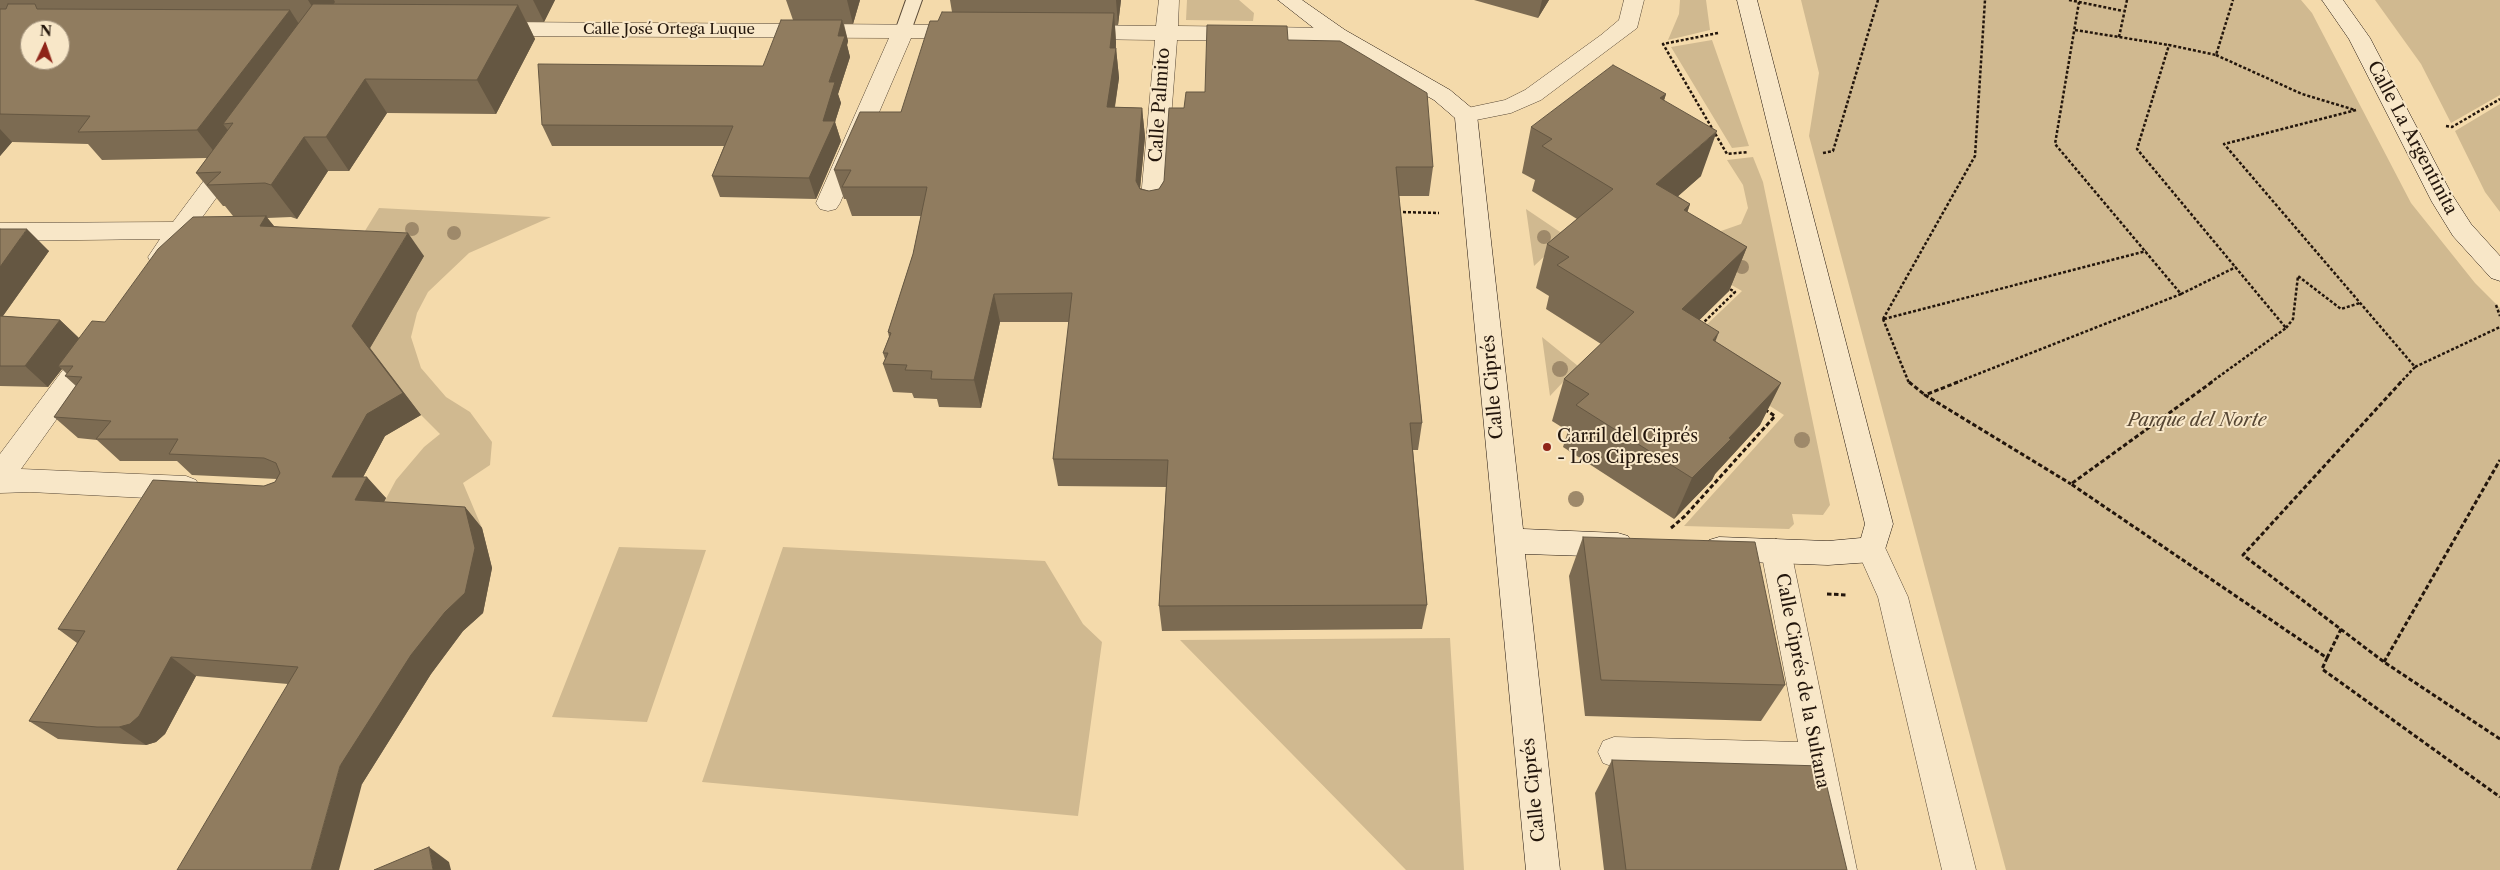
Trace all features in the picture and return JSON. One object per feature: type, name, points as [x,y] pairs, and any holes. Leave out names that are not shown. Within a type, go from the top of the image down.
[{"type":"street","name":"Calle Palmito","points":[[1152,210],[1169,0]]},
{"type":"street","points":[[1288,0],[1337,35],[1442,95],[1466,115],[1511,106],[1533,95],[1609,40],[1628,23],[1634,0]]},
{"type":"street","points":[[1747,0],[1784,154],[1879,524],[1872,550],[1893,596],[1959,870]]},
{"type":"street","name":"Calle La Argentinita","points":[[2332,0],[2360,38],[2440,196],[2462,230],[2500,272]]},
{"type":"street","name":"Calle José Ortega Luque","points":[[477,29],[981,32]]},
{"type":"street","points":[[828,203],[903,31]]},
{"type":"street","points":[[1059,32],[1337,35]]},
{"type":"street","name":"Calle Ciprés","points":[[1466,115],[1543,870]]},
{"type":"street","points":[[145,278],[244,144]]},
{"type":"street","points":[[0,232],[217,230]]},
{"type":"street","points":[[0,476],[104,333]]},
{"type":"street","points":[[0,481],[30,480],[216,490]]},
{"type":"street","points":[[1510,541],[1648,546]]},
{"type":"street","name":"Calle Ciprés de la Sultana","points":[[1697,548],[1828,553],[1872,550]]},
{"type":"street","name":"Calle Ciprés de la Sultana","points":[[1776,551],[1840,870]]},
{"type":"street","points":[[1614,752],[1818,758]]},
{"type":"lane","points":[[903,31],[914,0]]},
{"type":"path","points":[[1815,156],[1833,150],[1878,0]]},
{"type":"path","points":[[1883,319],[1975,156],[1986,0]]},
{"type":"path","points":[[2069,0],[2123,11]]},
{"type":"path","points":[[2119,37],[2123,11],[2127,0]]},
{"type":"path","points":[[2216,55],[2233,0]]},
{"type":"path","points":[[2079,2],[2055,144],[2181,294]]},
{"type":"path","points":[[2075,30],[2169,45],[2216,55],[2302,94],[2356,110]]},
{"type":"path","points":[[1718,33],[1663,44],[1727,154],[1752,151]]},
{"type":"path","points":[[2169,45],[2137,149],[2286,328]]},
{"type":"path","points":[[2441,126],[2452,127],[2500,99]]},
{"type":"path","points":[[2362,108],[2224,144],[2415,368]]},
{"type":"path","points":[[1393,212],[1477,213]]},
{"type":"path","points":[[1883,319],[2146,251]]},
{"type":"path","points":[[1925,395],[2181,294],[2236,267]]},
{"type":"path","points":[[2071,484],[2286,328],[2292,319],[2298,276],[2341,309],[2360,303]]},
{"type":"path","points":[[1694,331],[1735,292],[1720,283]]},
{"type":"path","points":[[1883,319],[1910,385],[2071,484],[2327,658]]},
{"type":"path","points":[[2500,327],[2415,368],[2243,555],[2384,662],[2500,739]]},
{"type":"path","points":[[1671,528],[1685,516],[1775,416],[1760,406]]},
{"type":"path","points":[[2384,662],[2500,460]]},
{"type":"path","points":[[1820,594],[1853,595]]},
{"type":"path","points":[[2342,629],[2322,669],[2500,797]]},
{"type":"green space","points":[[1187,0],[1239,0],[1254,13],[1253,21],[1186,20]]},
{"type":"green space","points":[[1680,0],[1706,0],[1710,30],[1668,40],[1679,14]]},
{"type":"green space","name":"Parque del Norte","points":[[1801,0],[2301,0],[2312,13],[2411,203],[2475,283],[2500,308],[2500,870],[2006,870],[1809,136],[1819,73]]},
{"type":"green space","points":[[2375,0],[2500,0],[2500,95],[2451,123],[2421,64]]},
{"type":"green space","points":[[1712,40],[1749,146],[1732,148],[1671,47]]},
{"type":"green space","points":[[2500,104],[2500,212],[2485,192],[2455,131]]},
{"type":"green space","points":[[1753,157],[1763,182],[1830,505],[1823,515],[1792,514],[1794,524],[1789,529],[1684,526],[1784,415],[1681,349],[1742,291],[1688,260],[1683,232],[1721,231],[1741,224],[1748,208],[1743,185],[1727,160]]},
{"type":"green space","points":[[379,208],[551,217],[469,253],[428,292],[417,313],[411,337],[421,368],[446,397],[470,412],[492,442],[490,465],[463,483],[482,528],[374,521],[396,480],[424,447],[440,434],[421,415],[370,348],[423,256],[352,252]]},
{"type":"green space","points":[[1526,209],[1566,236],[1534,266]]},
{"type":"green space","points":[[1542,337],[1578,366],[1550,396]]},
{"type":"green space","points":[[619,547],[706,550],[647,722],[552,717]]},
{"type":"green space","points":[[783,547],[1045,561],[1083,624],[1102,642],[1078,816],[702,782]]},
{"type":"green space","points":[[1450,638],[1464,870],[1406,870],[1180,640]]},
{"type":"building","points":[[8,4],[35,4],[37,9],[290,10],[197,130],[78,132],[90,116],[0,114],[0,9],[6,9]]},
{"type":"building","points":[[313,4],[518,5],[477,80],[365,79],[326,137],[304,137],[271,185],[265,183],[207,185],[221,172],[196,173],[233,123],[223,124]]},
{"type":"building","points":[[942,12],[1114,13],[1110,48],[1116,48],[1107,107],[1142,108],[1136,181],[1140,189],[1149,191],[1159,189],[1164,181],[1169,108],[1184,108],[1186,92],[1205,92],[1207,25],[1287,26],[1288,40],[1340,41],[1427,93],[1433,167],[1396,167],[1422,423],[1410,423],[1427,605],[1159,606],[1168,460],[1053,459],[1072,293],[994,294],[974,380],[931,379],[932,371],[905,370],[907,365],[883,364],[888,353],[883,353],[891,333],[888,332],[913,254],[927,187],[842,187],[851,170],[834,170],[860,112],[901,112],[930,21],[938,21]]},
{"type":"building","points":[[781,20],[842,20],[838,36],[845,36],[829,82],[835,82],[823,121],[835,121],[809,178],[712,176],[733,126],[542,125],[538,64],[763,66]]},
{"type":"building","points":[[1613,65],[1666,94],[1660,98],[1717,131],[1656,184],[1690,204],[1684,210],[1747,247],[1682,309],[1719,332],[1713,340],[1781,383],[1729,438],[1731,439],[1692,478],[1576,405],[1589,394],[1564,379],[1634,312],[1557,265],[1569,257],[1547,244],[1613,189],[1542,146],[1552,139],[1531,127]]},
{"type":"building","points":[[266,216],[260,226],[408,233],[352,326],[403,393],[367,414],[332,477],[367,477],[355,500],[465,507],[475,548],[465,593],[445,612],[411,655],[340,766],[311,870],[177,870],[298,667],[171,657],[139,716],[130,724],[119,727],[97,727],[29,721],[85,631],[58,629],[153,480],[264,486],[275,482],[280,473],[276,463],[264,458],[169,454],[178,439],[96,439],[111,421],[54,417],[82,377],[65,376],[73,366],[58,366],[92,321],[105,322],[158,249],[193,217]]},
{"type":"building","points":[[0,229],[27,229],[0,267]]},
{"type":"building","points":[[0,316],[60,320],[25,366],[0,366]]},
{"type":"building","points":[[1583,537],[1755,542],[1785,685],[1601,680]]},
{"type":"building","points":[[1612,760],[1822,766],[1847,870],[1626,870]]},
{"type":"building","points":[[429,847],[433,870],[374,870]]},
{"type":"place","name":"Carril del Ciprés - Los Cipreses","points":[[1547,447]]}]
